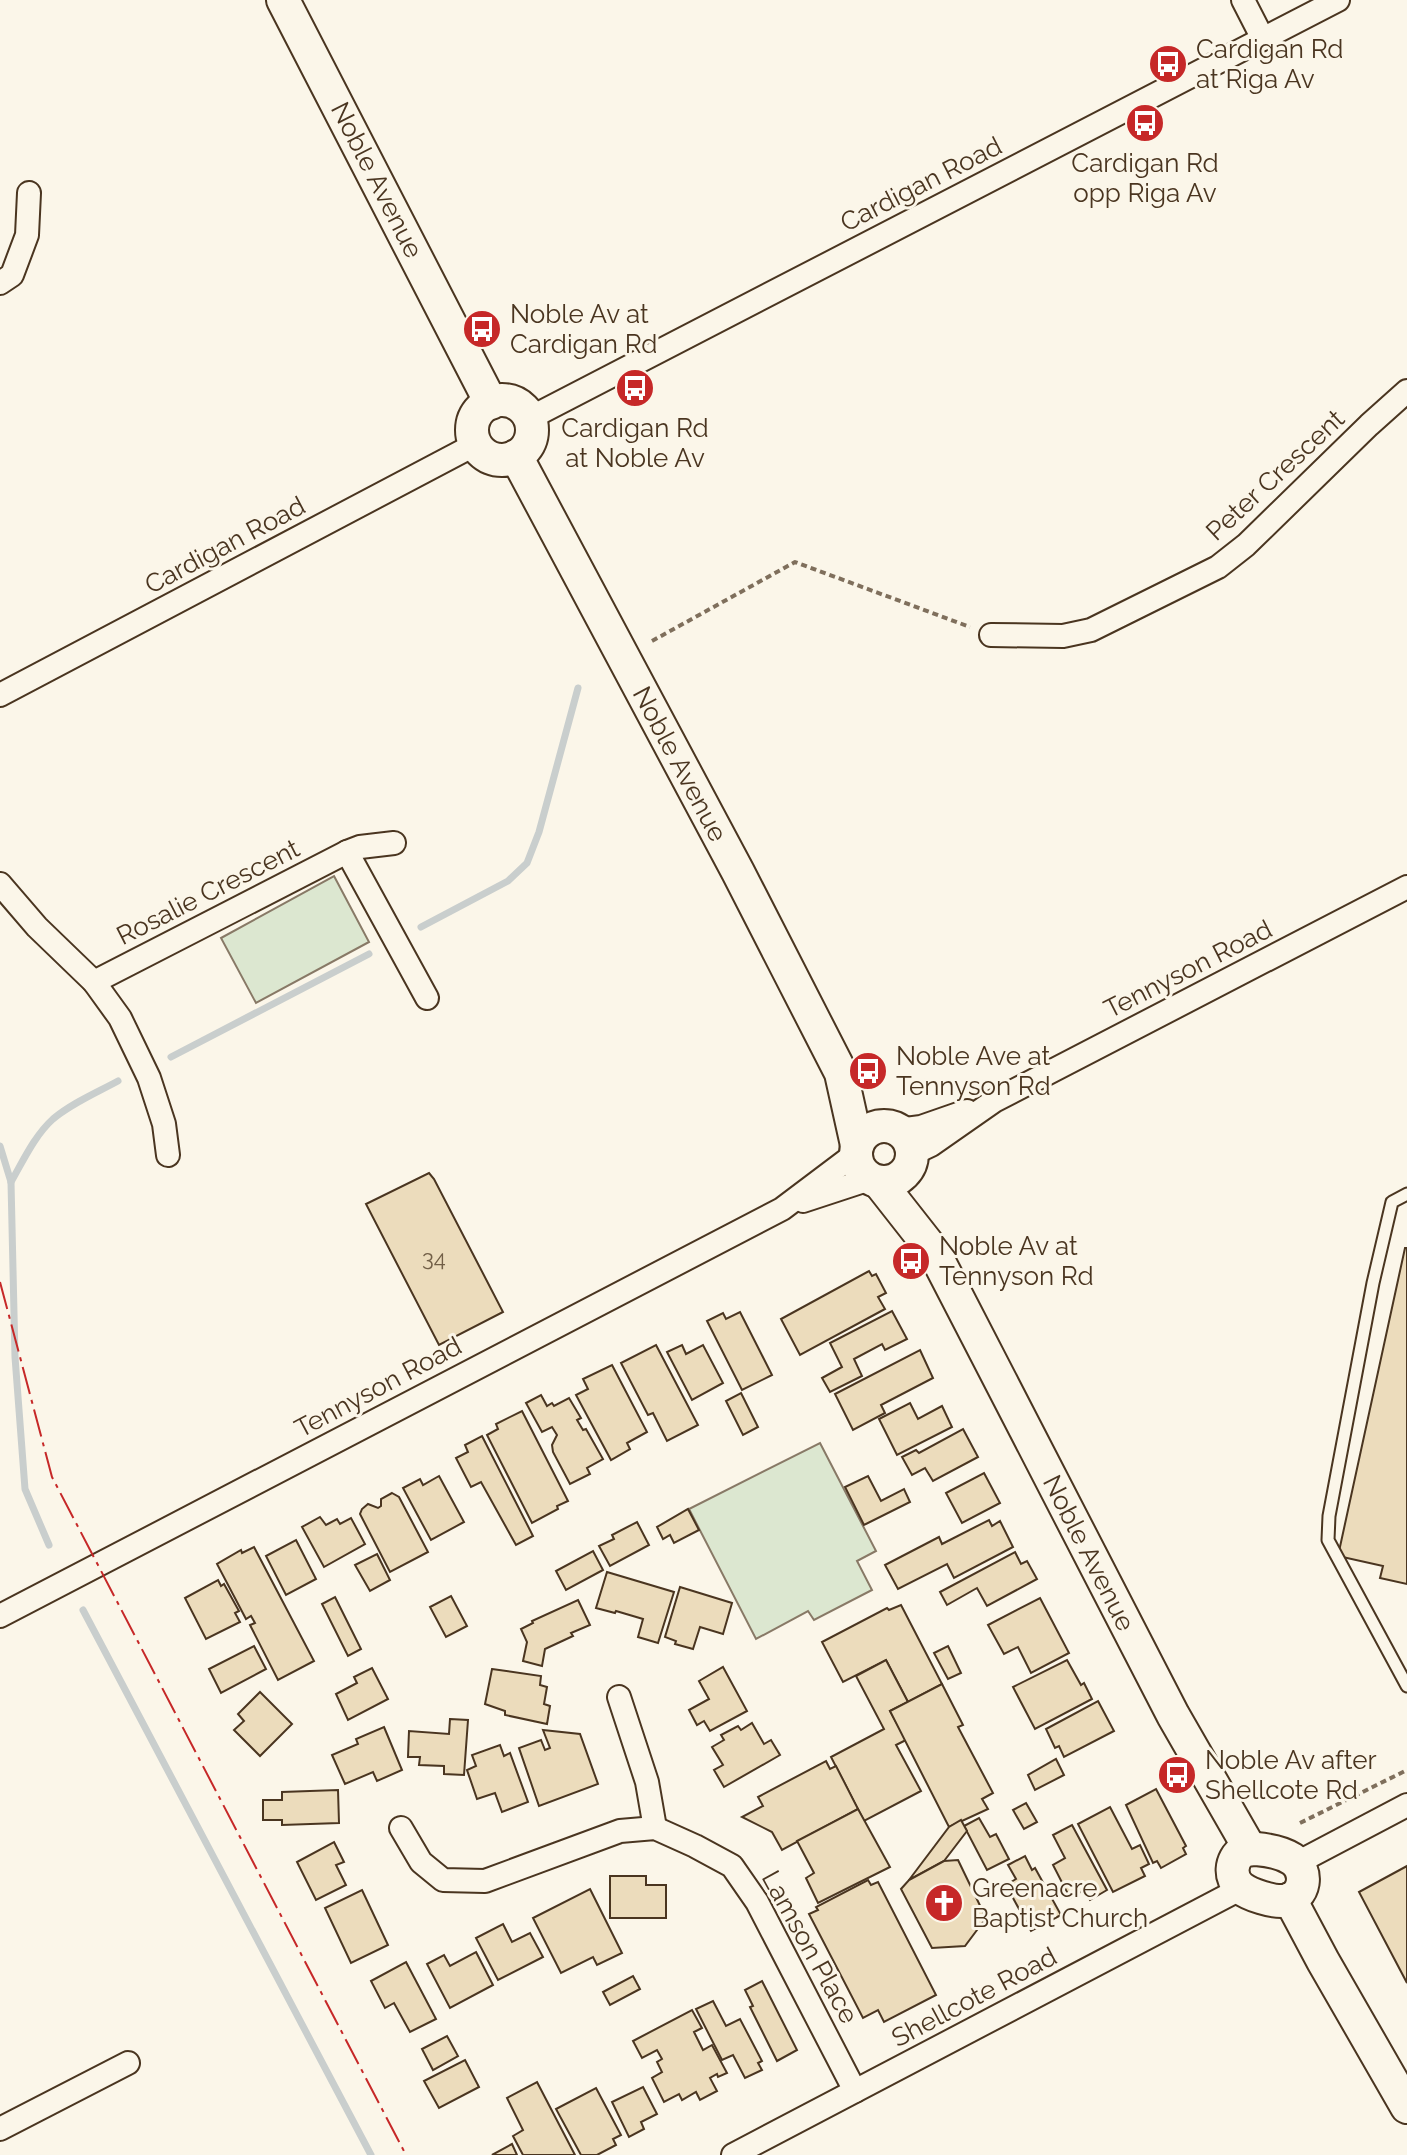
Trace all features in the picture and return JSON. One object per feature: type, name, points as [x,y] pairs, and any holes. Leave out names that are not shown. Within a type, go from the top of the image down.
[{"type":"street","name":"Noble Avenue","points":[[283,0],[491,403]]},
{"type":"street","points":[[1243,0],[1263,39]]},
{"type":"street","name":"Cardigan Road","points":[[530,418],[1338,0]]},
{"type":"street","points":[[0,283],[12,275],[27,235],[29,193]]},
{"type":"street","name":"Peter Crescent","points":[[991,635],[1063,636],[1091,630],[1218,567],[1246,545],[1407,391]]},
{"type":"street","points":[[505,400],[514,403],[522,407],[530,418],[531,440],[516,456],[503,460],[494,458],[481,451],[476,444],[473,434],[475,419],[482,408],[491,403],[505,400]]},
{"type":"street","name":"Cardigan Road","points":[[0,695],[476,444]]},
{"type":"street","name":"Noble Avenue","points":[[516,456],[738,872],[841,1073],[865,1165],[934,1252]]},
{"type":"street","name":"Rosalie Crescent","points":[[94,982],[347,852],[360,847],[394,843]]},
{"type":"street","points":[[347,852],[427,998]]},
{"type":"street","points":[[0,884],[37,927],[94,982],[120,1018],[149,1078],[164,1124],[168,1155]]},
{"type":"street","name":"Tennyson Road","points":[[902,1144],[931,1145],[994,1101],[1407,887]]},
{"type":"street","name":"Noble Avenue","points":[[841,1073],[902,1144],[934,1252],[1173,1715],[1250,1849]]},
{"type":"street","points":[[879,1126],[902,1144],[905,1172],[898,1179],[888,1182],[865,1165],[862,1136],[870,1130],[879,1126]]},
{"type":"street","name":"Tennyson Road","points":[[0,1616],[865,1165]]},
{"type":"street","points":[[401,1828],[421,1862],[443,1880],[485,1881],[620,1831],[655,1828],[647,1782],[619,1697]]},
{"type":"street","points":[[1297,1863],[1407,1805]]},
{"type":"street","name":"Lamson Place","points":[[655,1828],[732,1866],[757,1902],[855,2091]]},
{"type":"street","points":[[1250,1849],[1282,1854],[1297,1863],[1304,1879],[1301,1890],[1283,1901],[1242,1888],[1235,1882],[1232,1870],[1235,1859],[1250,1849]]},
{"type":"street","name":"Shellcote Road","points":[[733,2155],[1242,1888]]},
{"type":"street","points":[[1290,1899],[1407,2107]]},
{"type":"street","points":[[0,2129],[128,2063]]},
{"type":"lane","points":[[1407,1194],[1392,1202],[1373,1283],[1329,1516],[1328,1540],[1407,1686]]},
{"type":"path","points":[[652,641],[795,562],[991,635]]},
{"type":"path","points":[[1300,1823],[1407,1770]]},
{"type":"green space","points":[[334,876],[369,942],[256,1003],[221,938]]},
{"type":"green space","points":[[820,1443],[876,1551],[857,1561],[872,1590],[814,1620],[808,1611],[756,1639],[689,1509]]},
{"type":"building","points":[[429,1173],[503,1312],[439,1345],[366,1204]]},
{"type":"building","points":[[1405,1248],[1407,1584],[1380,1578],[1383,1566],[1338,1556]]},
{"type":"building","points":[[869,1271],[872,1276],[876,1274],[886,1293],[878,1297],[885,1309],[800,1355],[781,1319]]},
{"type":"building","points":[[892,1311],[907,1339],[885,1350],[882,1344],[854,1359],[862,1376],[830,1392],[822,1378],[842,1367],[830,1343]]},
{"type":"building","points":[[740,1312],[772,1375],[742,1390],[707,1321],[723,1313],[726,1319]]},
{"type":"building","points":[[656,1345],[698,1425],[667,1441],[653,1413],[648,1415],[621,1363]]},
{"type":"building","points":[[682,1345],[686,1354],[703,1345],[723,1383],[692,1400],[667,1352]]},
{"type":"building","points":[[920,1350],[933,1378],[881,1405],[885,1413],[853,1430],[835,1394]]},
{"type":"building","points":[[612,1365],[647,1432],[627,1443],[630,1449],[611,1460],[576,1395],[588,1389],[583,1379]]},
{"type":"building","points":[[741,1393],[758,1427],[743,1435],[726,1401]]},
{"type":"building","points":[[541,1395],[547,1406],[569,1398],[581,1418],[577,1420],[583,1430],[586,1429],[603,1459],[587,1468],[590,1474],[570,1484],[553,1452],[552,1445],[557,1435],[552,1427],[542,1432],[526,1403]]},
{"type":"building","points":[[910,1403],[918,1419],[942,1406],[952,1427],[897,1455],[879,1419]]},
{"type":"building","points":[[522,1411],[568,1501],[532,1523],[487,1435],[498,1429],[496,1424]]},
{"type":"building","points":[[963,1429],[978,1457],[933,1481],[925,1468],[912,1475],[902,1457],[916,1450],[919,1453]]},
{"type":"building","points":[[482,1436],[533,1536],[516,1545],[481,1482],[471,1487],[456,1458],[468,1452],[465,1445]]},
{"type":"building","points":[[984,1473],[1000,1503],[962,1523],[946,1493]]},
{"type":"building","points":[[439,1476],[464,1522],[431,1540],[403,1488],[420,1479],[423,1485]]},
{"type":"building","points":[[868,1476],[881,1501],[904,1489],[910,1502],[864,1525],[845,1487]]},
{"type":"building","points":[[392,1493],[399,1497],[428,1552],[390,1572],[360,1514],[368,1504],[378,1508],[381,1499]]},
{"type":"building","points":[[688,1509],[699,1530],[674,1543],[670,1535],[663,1539],[657,1527]]},
{"type":"building","points":[[320,1517],[326,1525],[337,1519],[340,1524],[351,1518],[365,1544],[324,1567],[302,1527]]},
{"type":"building","points":[[989,1520],[992,1526],[1000,1521],[1013,1547],[954,1578],[947,1564],[898,1589],[885,1565],[939,1537],[942,1544]]},
{"type":"building","points":[[637,1522],[649,1545],[610,1566],[599,1546]]},
{"type":"building","points":[[296,1540],[316,1579],[286,1595],[266,1556]]},
{"type":"building","points":[[254,1547],[314,1661],[278,1680],[250,1625],[255,1623],[251,1616],[246,1619],[217,1564],[241,1550],[242,1553]]},
{"type":"building","points":[[593,1551],[603,1570],[566,1590],[556,1571]]},
{"type":"building","points":[[1015,1552],[1021,1564],[1027,1561],[1037,1579],[987,1606],[977,1588],[947,1605],[940,1592]]},
{"type":"building","points":[[377,1554],[390,1580],[370,1591],[355,1565]]},
{"type":"building","points":[[607,1572],[674,1592],[658,1643],[638,1637],[643,1619],[596,1608]]},
{"type":"building","points":[[218,1580],[221,1586],[224,1584],[239,1611],[235,1613],[240,1622],[206,1639],[185,1598]]},
{"type":"building","points":[[680,1587],[732,1603],[723,1634],[700,1627],[693,1649],[675,1644],[676,1641],[665,1637]]},
{"type":"building","points":[[451,1596],[467,1626],[446,1637],[430,1607]]},
{"type":"building","points":[[335,1597],[361,1649],[348,1656],[322,1604]]},
{"type":"building","points":[[1040,1598],[1069,1653],[1031,1673],[1018,1647],[1004,1654],[988,1625]]},
{"type":"building","points":[[578,1600],[590,1625],[545,1649],[542,1666],[523,1661],[527,1642],[521,1629]]},
{"type":"building","points":[[901,1605],[942,1684],[908,1702],[886,1660],[843,1682],[822,1642],[887,1608]]},
{"type":"building","points":[[254,1646],[266,1669],[221,1693],[209,1669]]},
{"type":"building","points":[[948,1646],[961,1673],[948,1679],[934,1653]]},
{"type":"building","points":[[886,1660],[908,1702],[890,1711],[906,1740],[896,1745],[921,1791],[864,1821],[831,1757],[884,1729],[856,1676]]},
{"type":"building","points":[[1067,1660],[1092,1699],[1035,1729],[1013,1687]]},
{"type":"building","points":[[723,1667],[747,1711],[710,1731],[704,1721],[697,1725],[689,1710],[709,1699],[699,1681]]},
{"type":"building","points":[[372,1668],[388,1699],[348,1720],[336,1694],[357,1683],[354,1677]]},
{"type":"building","points":[[492,1669],[541,1676],[540,1685],[547,1687],[544,1704],[550,1706],[547,1724],[505,1715],[505,1711],[485,1704]]},
{"type":"building","points":[[942,1684],[963,1725],[958,1727],[993,1793],[982,1799],[988,1809],[949,1827],[890,1711]]},
{"type":"building","points":[[260,1692],[292,1724],[260,1756],[234,1730],[244,1721],[238,1714]]},
{"type":"building","points":[[1098,1701],[1114,1731],[1064,1757],[1059,1746],[1055,1748],[1046,1729]]},
{"type":"building","points":[[450,1719],[468,1720],[464,1775],[444,1774],[444,1766],[419,1765],[420,1757],[408,1757],[409,1731],[449,1734]]},
{"type":"building","points":[[752,1723],[764,1744],[771,1740],[780,1755],[724,1787],[714,1770],[723,1765],[712,1747],[724,1740],[721,1735],[738,1726],[741,1730]]},
{"type":"building","points":[[384,1727],[402,1770],[377,1781],[373,1772],[345,1784],[332,1755],[358,1744],[356,1739]]},
{"type":"building","points":[[543,1730],[580,1734],[598,1784],[539,1806],[519,1748],[541,1740],[545,1750],[550,1748]]},
{"type":"building","points":[[500,1745],[504,1756],[510,1753],[528,1802],[502,1812],[495,1793],[477,1799],[467,1770],[476,1766],[472,1755]]},
{"type":"building","points":[[1056,1759],[1064,1775],[1035,1790],[1028,1775]]},
{"type":"building","points":[[826,1761],[830,1769],[836,1766],[858,1809],[782,1850],[772,1832],[742,1817],[763,1806],[758,1797]]},
{"type":"building","points":[[1156,1789],[1186,1846],[1183,1848],[1186,1854],[1161,1868],[1157,1861],[1153,1863],[1126,1805]]},
{"type":"building","points":[[338,1790],[339,1823],[282,1825],[282,1820],[263,1820],[263,1800],[282,1800],[282,1792]]},
{"type":"building","points":[[1026,1803],[1037,1822],[1024,1829],[1013,1810]]},
{"type":"building","points":[[1110,1807],[1132,1849],[1140,1845],[1149,1864],[1141,1868],[1145,1876],[1113,1892],[1078,1824]]},
{"type":"building","points":[[858,1809],[890,1867],[818,1903],[806,1878],[814,1873],[797,1841]]},
{"type":"building","points":[[979,1818],[990,1837],[996,1834],[1009,1859],[987,1870],[964,1826]]},
{"type":"building","points":[[961,1820],[967,1831],[944,1861],[909,1880],[949,1827]]},
{"type":"building","points":[[1072,1825],[1107,1890],[1090,1900],[1084,1890],[1070,1898],[1053,1865],[1065,1858],[1053,1835]]},
{"type":"building","points":[[334,1842],[344,1862],[336,1865],[346,1885],[316,1900],[297,1862]]},
{"type":"building","points":[[1025,1856],[1061,1915],[1031,1931],[1006,1885],[1016,1879],[1008,1865]]},
{"type":"building","name":"Greenacre Baptist Church","points":[[958,1860],[986,1918],[965,1946],[932,1948],[901,1889],[909,1880],[944,1861]]},
{"type":"building","points":[[1407,1866],[1407,1983],[1359,1892]]},
{"type":"building","points":[[610,1876],[646,1876],[646,1885],[666,1885],[666,1918],[610,1918]]},
{"type":"building","points":[[868,1880],[871,1885],[878,1882],[936,1995],[884,2022],[878,2010],[863,2018],[809,1914],[818,1910],[816,1907]]},
{"type":"building","points":[[590,1889],[622,1953],[597,1965],[593,1957],[561,1973],[533,1918]]},
{"type":"building","points":[[362,1890],[388,1945],[351,1963],[325,1908]]},
{"type":"building","points":[[503,1924],[512,1942],[530,1933],[543,1957],[498,1980],[476,1938]]},
{"type":"building","points":[[476,1952],[493,1985],[450,2008],[427,1964],[444,1955],[450,1966]]},
{"type":"building","points":[[406,1962],[436,2019],[410,2032],[394,2003],[385,2008],[371,1981]]},
{"type":"building","points":[[633,1976],[640,1989],[610,2005],[603,1992]]},
{"type":"building","points":[[762,1981],[797,2050],[777,2061],[750,2007],[753,2006],[745,1990]]},
{"type":"building","points":[[713,2001],[726,2026],[740,2019],[762,2061],[758,2063],[762,2070],[745,2078],[733,2055],[722,2060],[696,2009]]},
{"type":"building","points":[[692,2010],[702,2028],[694,2032],[703,2050],[712,2045],[727,2073],[710,2078],[717,2091],[700,2100],[696,2092],[682,2100],[679,2094],[664,2102],[652,2078],[662,2072],[657,2062],[662,2059],[657,2050],[642,2058],[633,2041]]},
{"type":"building","points":[[447,2036],[458,2056],[433,2070],[422,2049]]},
{"type":"building","points":[[465,2060],[479,2087],[439,2108],[424,2081]]},
{"type":"building","points":[[537,2082],[575,2155],[523,2155],[513,2136],[523,2130],[507,2098]]},
{"type":"building","points":[[643,2087],[657,2114],[641,2122],[644,2129],[629,2137],[612,2102]]},
{"type":"building","points":[[596,2088],[621,2135],[613,2139],[616,2145],[597,2155],[581,2155],[556,2109]]},
{"type":"building","points":[[512,2144],[517,2155],[492,2155]]},
{"type":"waterway","points":[[421,927],[508,881],[527,863],[539,832],[578,688]]},
{"type":"waterway","points":[[171,1057],[369,954]]},
{"type":"waterway","points":[[11,1182],[35,1140],[53,1119],[118,1081]]},
{"type":"waterway","points":[[0,1146],[11,1182],[15,1357],[25,1489],[49,1545]]},
{"type":"waterway","points":[[83,1610],[371,2155]]},
{"type":"power","points":[[0,1282],[52,1477],[406,2155]]},
{"type":"place","name":"Cardigan Rd at Riga Av","points":[[1168,64]]},
{"type":"place","name":"Cardigan Rd opp Riga Av","points":[[1145,123]]},
{"type":"place","name":"Noble Av at Cardigan Rd","points":[[482,329]]},
{"type":"place","name":"Cardigan Rd at Noble Av","points":[[635,388]]},
{"type":"place","name":"Noble Ave at Tennyson Rd","points":[[868,1071]]},
{"type":"place","name":"Noble Av at Tennyson Rd","points":[[911,1261]]},
{"type":"place","name":"Noble Av after Shellcote Rd","points":[[1177,1775]]},
{"type":"place","name":"Greenacre Baptist Church","points":[[944,1903]]}]
